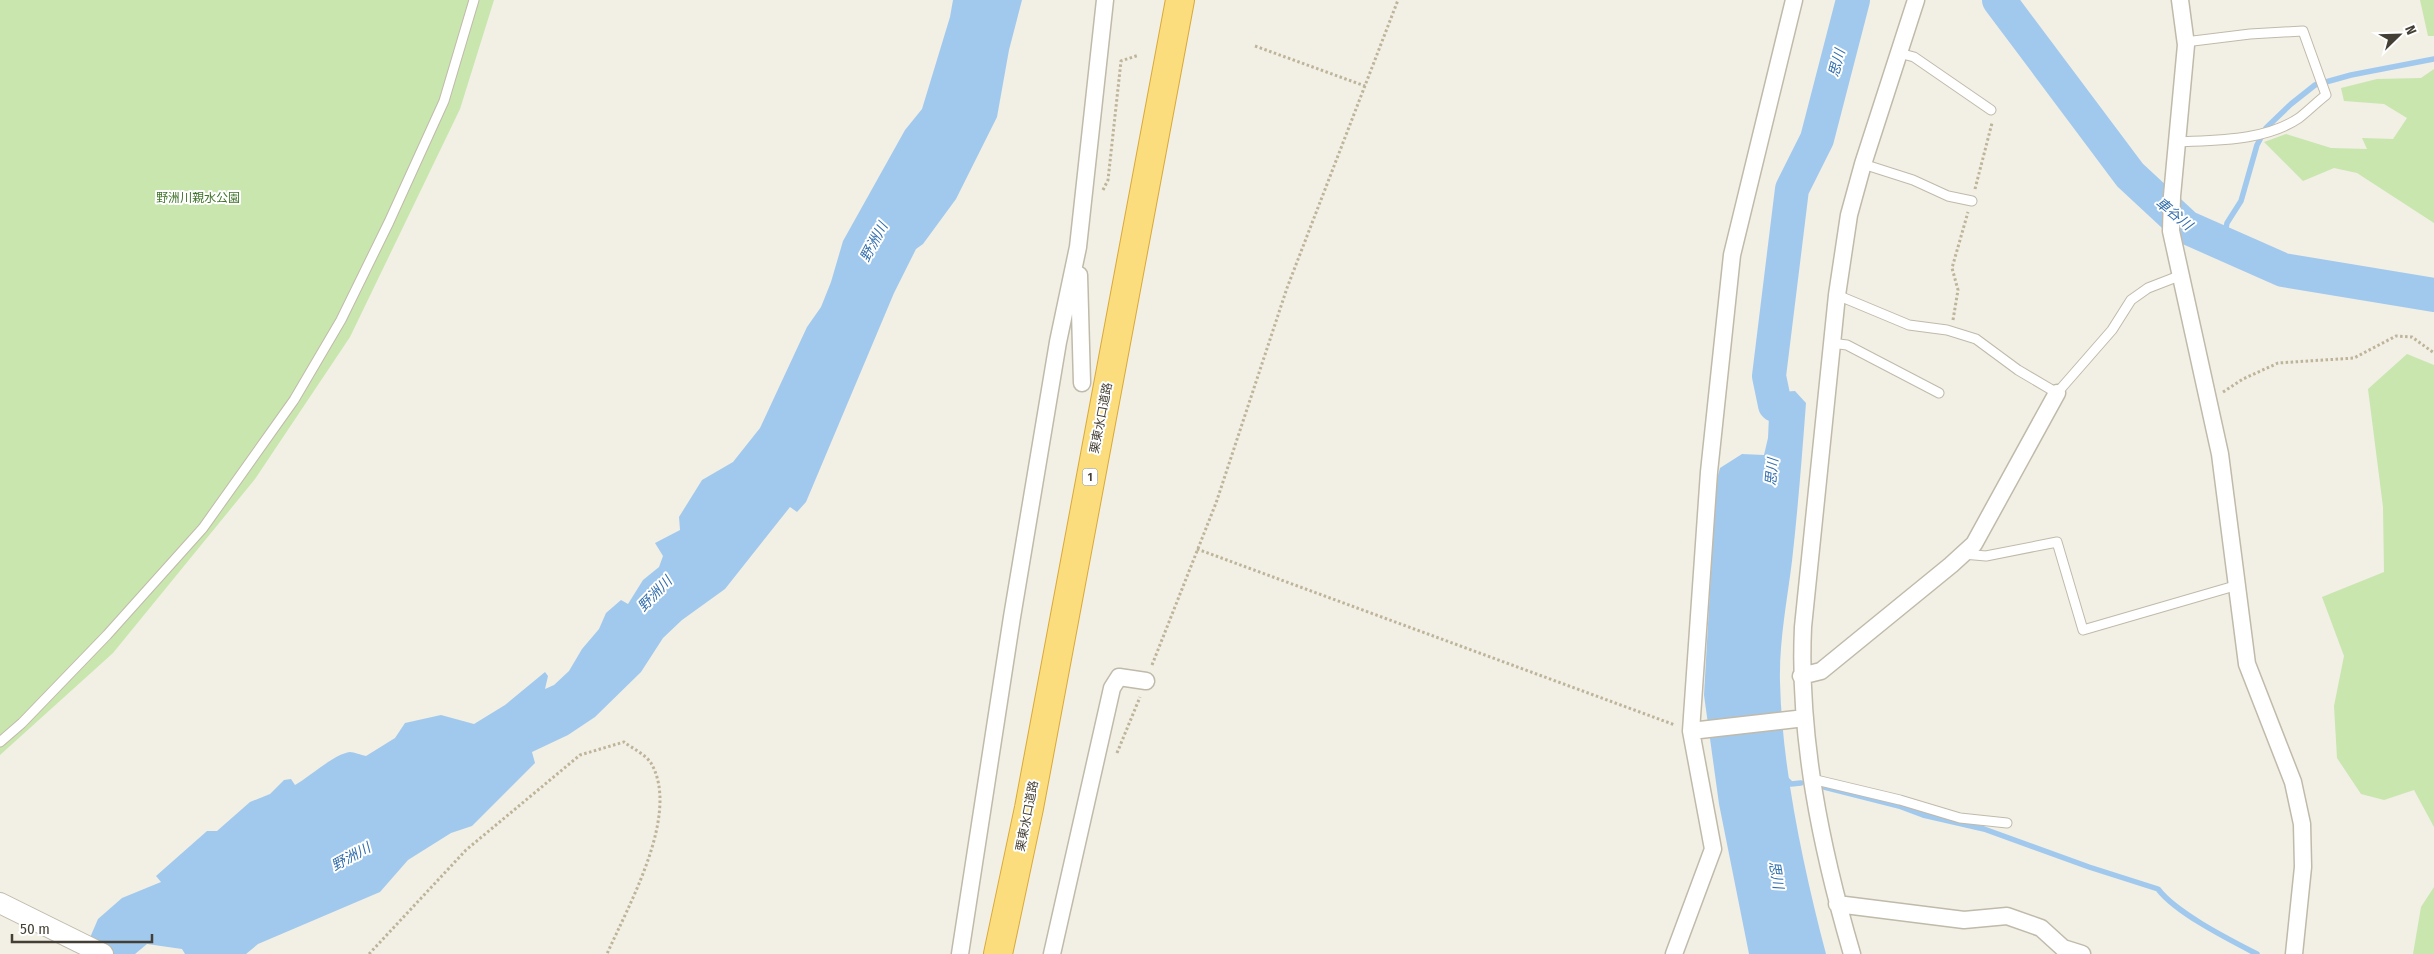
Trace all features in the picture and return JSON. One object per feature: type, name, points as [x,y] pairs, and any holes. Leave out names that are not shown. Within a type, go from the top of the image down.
[{"type":"highway","name":"栗東水口道路","points":[[998,954],[1029,808],[1180,0]]},
{"type":"street","points":[[960,954],[1014,607],[1058,342],[1078,247],[1105,0]]},
{"type":"street","points":[[1674,954],[1713,849],[1697,730],[1709,472],[1732,255],[1794,0]]},
{"type":"street","points":[[1852,954],[1837,904],[1800,719],[1803,627],[1831,343],[1849,215],[1863,164],[1916,0]]},
{"type":"street","points":[[2180,0],[2185,42],[2172,196],[2171,231],[2179,276],[2220,454],[2247,664],[2293,782],[2302,824],[2303,867],[2294,954]]},
{"type":"street","points":[[1078,247],[1082,383]]},
{"type":"street","points":[[1801,676],[1821,671],[1974,544],[2057,393]]},
{"type":"street","points":[[1052,954],[1112,688],[1119,677],[1146,681]]},
{"type":"street","points":[[1697,730],[1800,719]]},
{"type":"street","points":[[0,902],[103,954]]},
{"type":"street","points":[[1837,904],[1964,920],[2007,916],[2041,928],[2063,948],[2082,954]]},
{"type":"lane","points":[[0,742],[22,723],[100,642],[203,528],[294,400],[341,320],[390,222],[444,101],[474,0]]},
{"type":"lane","points":[[2178,142],[2230,140],[2268,131],[2298,118],[2326,95],[2302,31],[2250,34],[2185,42]]},
{"type":"lane","points":[[1899,53],[1914,57],[1991,110]]},
{"type":"lane","points":[[1863,164],[1913,180],[1948,196],[1972,201]]},
{"type":"lane","points":[[1837,295],[1909,325],[1947,330],[1976,339],[2018,370],[2057,393],[2112,330],[2131,300],[2148,288],[2179,276]]},
{"type":"lane","points":[[1831,343],[1847,345],[1939,393]]},
{"type":"lane","points":[[1963,554],[1986,556],[2057,542],[2083,630],[2238,585]]},
{"type":"lane","points":[[1812,778],[1960,818],[2007,823]]},
{"type":"path","points":[[1113,762],[1216,503],[1287,288],[1398,0]]},
{"type":"path","points":[[1255,46],[1365,86]]},
{"type":"path","points":[[1084,198],[1102,192],[1108,180],[1121,61],[1140,55]]},
{"type":"path","points":[[1947,330],[1954,318],[1958,290],[1952,268],[1972,201],[1993,118],[1991,110]]},
{"type":"path","points":[[2208,402],[2243,378],[2278,363],[2354,358],[2396,336],[2412,337],[2434,353]]},
{"type":"path","points":[[1197,549],[1697,730]]},
{"type":"path","points":[[369,954],[466,850],[580,756],[624,742],[651,762],[661,797],[654,848],[607,954]]},
{"type":"green space","name":"野洲川親水公園","points":[[0,0],[494,0],[460,109],[350,337],[255,479],[113,653],[0,755]]},
{"type":"green space","points":[[2420,0],[2434,0],[2434,36],[2428,36]]},
{"type":"green space","points":[[2434,69],[2434,223],[2357,173],[2334,168],[2303,181],[2264,142],[2286,134],[2331,148],[2367,149],[2362,138],[2393,139],[2407,118],[2384,104],[2344,101],[2341,88],[2377,79],[2421,78]]},
{"type":"green space","points":[[2407,354],[2434,365],[2434,827],[2414,790],[2384,800],[2361,794],[2337,758],[2334,706],[2344,656],[2322,597],[2384,572],[2383,507],[2368,389]]},
{"type":"green space","points":[[2434,887],[2434,954],[2413,954],[2421,907]]},
{"type":"water","name":"野洲川","points":[[953,0],[1022,0],[1009,50],[997,117],[956,199],[923,244],[916,249],[894,293],[806,502],[797,512],[790,507],[725,589],[682,620],[663,638],[641,672],[595,717],[568,735],[532,752],[535,763],[472,826],[451,833],[408,860],[380,892],[258,944],[246,954],[185,954],[182,949],[147,944],[135,954],[83,954],[98,919],[122,898],[161,882],[156,876],[207,831],[217,831],[250,802],[270,794],[284,780],[291,779],[295,785],[330,761],[350,752],[366,756],[395,738],[405,723],[441,715],[474,724],[505,705],[545,672],[548,676],[545,689],[554,685],[569,671],[582,649],[599,629],[606,613],[621,600],[628,604],[643,580],[659,567],[663,556],[655,543],[680,530],[679,517],[702,480],[733,462],[760,428],[807,327],[821,307],[831,282],[843,241],[905,130],[922,109],[950,17]]},
{"type":"water","points":[[1770,356],[1781,392],[1795,391],[1806,403],[1794,541],[1782,637],[1780,682],[1785,749],[1795,819],[1826,954],[1749,954],[1719,804],[1704,695],[1716,483],[1720,468],[1742,454],[1764,455],[1768,438],[1770,395],[1765,376]]},
{"type":"waterway","name":"思川","points":[[1775,405],[1769,376],[1792,189],[1817,139],[1853,0]]},
{"type":"waterway","name":"車谷川","points":[[1999,0],[2130,175],[2186,227],[2283,270],[2434,295]]},
{"type":"waterway","points":[[2214,240],[2225,233],[2227,223],[2241,201],[2257,145],[2266,128],[2291,104],[2315,85],[2351,75],[2434,59]]},
{"type":"waterway","points":[[1787,780],[1791,784],[1801,783]]},
{"type":"waterway","points":[[1824,787],[1899,806],[1923,815],[1984,829],[2089,867],[2158,889],[2166,898],[2190,916],[2257,954]]}]
